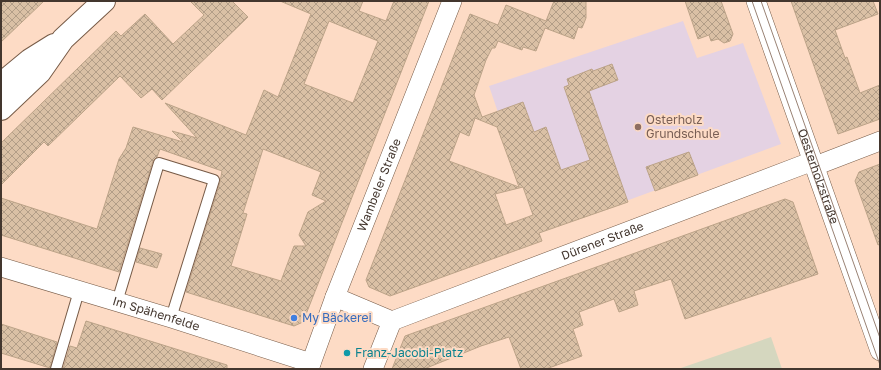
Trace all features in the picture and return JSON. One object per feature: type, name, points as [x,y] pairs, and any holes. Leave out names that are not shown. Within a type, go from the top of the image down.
[{"type":"main road","points":[[1,84],[30,60],[63,39],[104,1]]},
{"type":"main road","points":[[1,109],[40,72],[63,39]]},
{"type":"street","name":"Wambeler Straße","points":[[310,366],[335,297],[452,1]]},
{"type":"street","name":"Oesterholzstraße","points":[[756,1],[880,351]]},
{"type":"street","name":"Dürener Straße","points":[[392,321],[814,163],[880,141]]},
{"type":"street","name":"Im Spähenfelde","points":[[1,267],[171,318],[310,366]]},
{"type":"street","points":[[335,297],[392,321],[373,369]]},
{"type":"lane","points":[[117,302],[160,163],[214,180],[171,318]]},
{"type":"lane","points":[[56,369],[79,291]]},
{"type":"shaded area","name":"Osterholz Grundschule","points":[[683,21],[697,58],[743,43],[781,144],[539,233],[489,86]]},
{"type":"green space","points":[[771,337],[782,369],[678,369]]},
{"type":"building","points":[[1,1],[44,1],[1,42]]},
{"type":"building","points":[[190,1],[232,1],[248,17],[162,100],[152,89],[141,98],[120,76],[48,146],[44,142],[1,185],[1,143],[116,31],[121,36],[145,14],[173,44],[204,15]]},
{"type":"building","points":[[280,1],[363,1],[359,11],[386,21],[394,1],[429,1],[303,322],[294,326],[186,292],[220,182],[222,171],[160,149],[157,157],[153,161],[119,272],[1,235],[1,198],[97,229],[119,159],[126,148],[133,127],[183,142],[172,131],[197,138],[165,103],[246,135],[264,90],[278,97],[311,14]],"holes":[[[329,21],[378,41],[353,103],[304,84]],[[263,149],[321,172],[312,195],[326,201],[308,212],[299,235],[306,246],[294,246],[281,281],[231,266],[247,214],[243,213]]]},
{"type":"building","points":[[554,1],[586,1],[586,18],[582,28],[578,27],[574,39],[545,28],[536,51],[523,47],[522,50],[498,41],[495,48],[492,48],[486,60],[474,95],[482,117],[523,102],[534,132],[546,127],[561,170],[590,160],[564,87],[569,85],[567,79],[592,69],[593,71],[612,64],[618,80],[589,91],[628,202],[539,233],[542,241],[390,296],[369,287],[366,280],[470,14],[498,25],[506,5],[546,21]],"holes":[[[475,118],[497,127],[519,187],[449,161],[460,132],[469,136]],[[523,187],[533,215],[506,225],[495,194]]]},
{"type":"building","points":[[685,1],[721,1],[733,34],[730,41],[724,43],[718,39],[711,41],[709,35],[698,39]]},
{"type":"building","points":[[791,1],[873,1],[878,14],[835,30],[860,93],[880,85],[880,119],[838,134]]},
{"type":"building","points":[[689,152],[698,175],[655,191],[646,167]]},
{"type":"building","points":[[880,164],[880,244],[878,245],[855,181],[859,172]]},
{"type":"building","points":[[785,199],[793,202],[818,274],[685,319],[671,279],[634,291],[638,305],[619,312],[614,299],[579,312],[583,325],[573,329],[582,356],[546,369],[521,369],[509,337],[481,346],[424,369],[392,369],[405,336]]},
{"type":"building","points":[[140,248],[162,254],[157,268],[136,262]]},
{"type":"building","points":[[86,321],[227,365],[227,369],[63,369],[70,346],[77,348]]},
{"type":"building","points":[[1,324],[57,342],[50,368],[1,353]]},
{"type":"tram line","points":[[752,1],[880,365]]},
{"type":"tram line","points":[[761,1],[880,338]]},
{"type":"place","name":"Osterholz Grundschule","points":[[638,127]]},
{"type":"place","name":"My Bäckerei","points":[[294,318]]},
{"type":"place","name":"Franz-Jacobi-Platz","points":[[347,353]]}]
